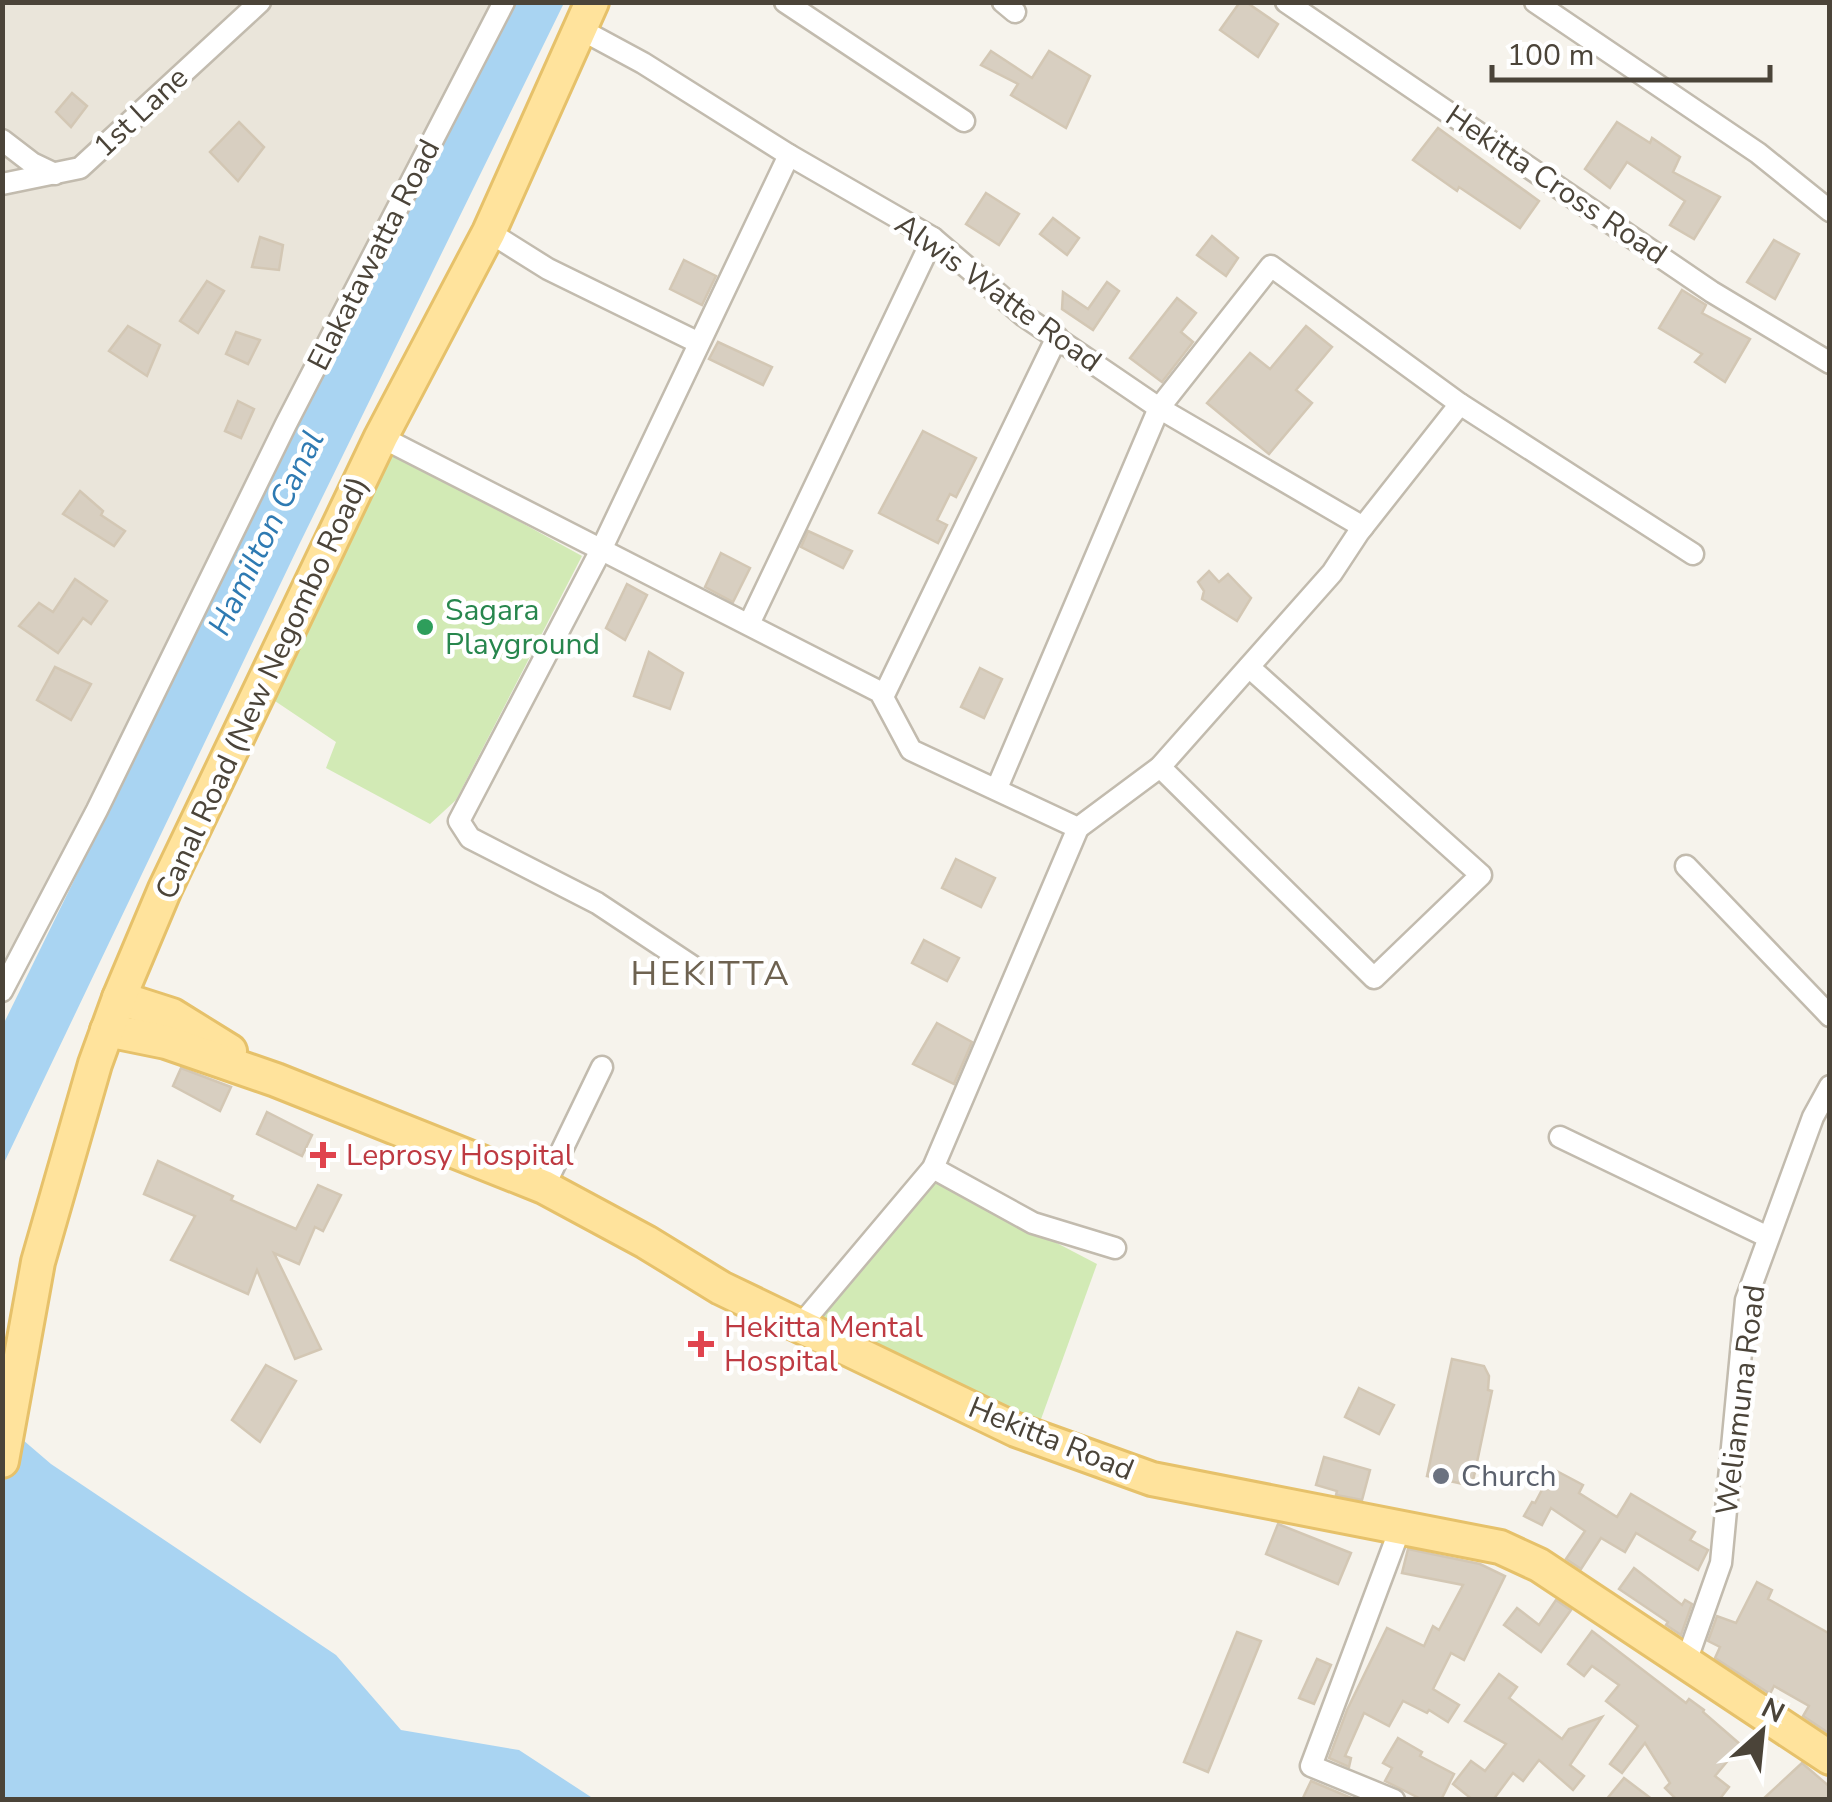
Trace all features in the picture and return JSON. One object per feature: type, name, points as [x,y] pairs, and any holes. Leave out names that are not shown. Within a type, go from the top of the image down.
[{"type":"main road","name":"Canal Road (New Negombo Road)","points":[[2,1461],[38,1262],[118,998],[165,888],[381,437],[488,232],[586,16]]},
{"type":"main road","name":"Hekitta Road","points":[[118,998],[172,1015],[276,1080]]},
{"type":"main road","name":"Hekitta Road","points":[[108,1030],[166,1042],[276,1080],[544,1187],[721,1288],[1016,1430],[1152,1478],[1500,1547],[1539,1565],[1830,1758]]},
{"type":"street","name":"1st Lane","points":[[2,184],[80,168],[260,2]]},
{"type":"street","name":"Elakatawatta Road","points":[[2,991],[97,810],[295,407],[504,2]]},
{"type":"street","points":[[785,2],[964,121]]},
{"type":"street","name":"Hekitta Cross Road","points":[[1286,2],[1712,292],[1830,362]]},
{"type":"street","points":[[1535,2],[1758,153],[1830,212]]},
{"type":"street","name":"Alwis Watte Road","points":[[586,16],[644,63],[789,155],[932,238],[1024,316],[1159,408],[1363,528]]},
{"type":"street","points":[[2,140],[32,164],[58,174]]},
{"type":"street","points":[[692,966],[597,903],[470,838],[459,820],[601,550],[789,155]]},
{"type":"street","points":[[488,232],[548,270],[697,342]]},
{"type":"street","points":[[749,624],[932,238]]},
{"type":"street","points":[[997,788],[1159,408],[1271,266],[1460,404],[1693,554]]},
{"type":"street","points":[[883,698],[1057,338]]},
{"type":"street","points":[[799,1327],[933,1168],[1078,828],[1160,767],[1332,573],[1460,404]]},
{"type":"street","points":[[381,437],[880,692],[911,750],[1078,828]]},
{"type":"street","points":[[1160,767],[1374,978],[1481,875],[1249,667]]},
{"type":"street","points":[[1686,866],[1830,1016]]},
{"type":"street","points":[[544,1187],[602,1067]]},
{"type":"street","name":"Weliamuna Road","points":[[1686,1662],[1721,1562],[1746,1300],[1813,1117],[1830,1086]]},
{"type":"street","points":[[1560,1137],[1768,1237]]},
{"type":"street","points":[[933,1168],[1034,1223],[1114,1248]]},
{"type":"street","points":[[1394,1800],[1311,1766],[1398,1525]]},
{"type":"shaded area","points":[[3,3],[493,3],[3,969]]},
{"type":"green space","name":"Sagara Playground","points":[[388,449],[582,556],[456,800],[430,824],[326,768],[336,742],[272,699]]},
{"type":"green space","points":[[940,1182],[1097,1264],[1040,1422],[817,1324],[929,1187]]},
{"type":"water","name":"Hamilton Canal","points":[[512,3],[564,3],[3,1165],[2,1027],[277,467]]},
{"type":"water","points":[[2,1422],[51,1464],[336,1655],[401,1730],[519,1750],[594,1799],[3,1799]]},
{"type":"building","points":[[1240,2],[1246,2],[1278,24],[1258,57],[1220,30]]},
{"type":"building","points":[[991,51],[1032,78],[1049,51],[1090,76],[1066,128],[1011,95],[1018,84],[981,65]]},
{"type":"building","points":[[72,93],[87,106],[71,127],[56,112]]},
{"type":"building","points":[[239,122],[264,147],[238,181],[210,152]]},
{"type":"building","points":[[1617,122],[1650,143],[1652,138],[1680,157],[1673,172],[1720,197],[1694,239],[1670,225],[1685,201],[1627,162],[1610,188],[1585,169]]},
{"type":"building","points":[[1438,128],[1539,201],[1520,228],[1413,160]]},
{"type":"building","points":[[986,193],[1019,214],[999,245],[966,224]]},
{"type":"building","points":[[1053,218],[1079,238],[1067,255],[1040,234]]},
{"type":"building","points":[[1212,236],[1238,258],[1226,276],[1197,255]]},
{"type":"building","points":[[260,237],[283,245],[279,270],[252,267]]},
{"type":"building","points":[[1774,240],[1799,254],[1775,299],[1747,282]]},
{"type":"building","points":[[684,260],[716,276],[702,305],[670,289]]},
{"type":"building","points":[[207,281],[224,291],[198,333],[180,321]]},
{"type":"building","points":[[1107,282],[1119,291],[1093,330],[1062,309],[1063,292],[1088,309]]},
{"type":"building","points":[[1682,290],[1706,305],[1702,313],[1750,339],[1725,382],[1695,362],[1702,354],[1659,328]]},
{"type":"building","points":[[1177,298],[1196,313],[1181,332],[1193,342],[1162,382],[1130,358]]},
{"type":"building","points":[[128,326],[160,345],[147,376],[109,351]]},
{"type":"building","points":[[1306,326],[1332,347],[1296,390],[1312,403],[1269,454],[1207,403],[1250,353],[1270,369]]},
{"type":"building","points":[[236,332],[260,340],[248,364],[226,354]]},
{"type":"building","points":[[718,342],[772,367],[763,385],[709,359]]},
{"type":"building","points":[[238,401],[254,409],[241,438],[225,431]]},
{"type":"building","points":[[923,431],[976,458],[956,497],[950,494],[937,520],[947,525],[938,543],[879,513]]},
{"type":"building","points":[[80,491],[103,511],[101,515],[125,531],[114,546],[63,514]]},
{"type":"building","points":[[808,531],[852,551],[843,568],[801,547]]},
{"type":"building","points":[[721,553],[750,568],[733,602],[705,587]]},
{"type":"building","points":[[1209,571],[1219,582],[1228,574],[1251,598],[1237,621],[1202,599],[1204,591],[1198,582]]},
{"type":"building","points":[[75,579],[107,601],[91,624],[83,618],[58,653],[19,626],[39,603],[53,612]]},
{"type":"building","points":[[627,584],[647,595],[625,640],[606,628]]},
{"type":"building","points":[[649,652],[683,673],[670,709],[634,696]]},
{"type":"building","points":[[55,667],[91,684],[71,720],[37,700]]},
{"type":"building","points":[[980,668],[1002,679],[984,718],[961,707]]},
{"type":"building","points":[[956,859],[995,878],[981,907],[942,888]]},
{"type":"building","points":[[924,940],[959,958],[947,981],[912,963]]},
{"type":"building","points":[[937,1023],[972,1042],[954,1084],[913,1064]]},
{"type":"building","points":[[181,1068],[231,1087],[220,1111],[173,1086]]},
{"type":"building","points":[[267,1112],[312,1135],[302,1156],[257,1134]]},
{"type":"building","points":[[158,1161],[296,1229],[318,1185],[341,1195],[323,1231],[315,1227],[299,1264],[274,1253],[321,1349],[295,1359],[257,1270],[248,1294],[171,1260],[195,1216],[144,1194]]},
{"type":"building","points":[[1452,1359],[1484,1366],[1489,1376],[1488,1390],[1492,1391],[1472,1486],[1427,1476]]},
{"type":"building","points":[[266,1365],[296,1381],[260,1442],[232,1420]]},
{"type":"building","points":[[1359,1388],[1394,1405],[1379,1434],[1345,1417]]},
{"type":"building","points":[[1324,1457],[1370,1470],[1362,1500],[1336,1495],[1337,1491],[1316,1485]]},
{"type":"building","points":[[1553,1469],[1583,1485],[1579,1493],[1617,1517],[1631,1494],[1695,1532],[1690,1540],[1708,1550],[1698,1570],[1636,1533],[1625,1552],[1601,1538],[1581,1569],[1566,1559],[1585,1531],[1551,1508],[1542,1525],[1524,1516]]},
{"type":"building","points":[[1278,1524],[1351,1553],[1338,1584],[1266,1554]]},
{"type":"building","points":[[1408,1549],[1480,1564],[1505,1576],[1464,1660],[1451,1653],[1433,1689],[1459,1705],[1448,1722],[1403,1701],[1389,1726],[1364,1713],[1345,1756],[1351,1758],[1349,1767],[1329,1758],[1347,1710],[1387,1628],[1424,1646],[1433,1626],[1439,1630],[1463,1585],[1402,1573]]},
{"type":"building","points":[[1634,1568],[1682,1605],[1685,1600],[1692,1604],[1681,1635],[1619,1589]]},
{"type":"building","points":[[1757,1582],[1772,1590],[1768,1599],[1830,1634],[1830,1734],[1803,1716],[1809,1706],[1774,1686],[1770,1694],[1715,1658],[1720,1647],[1708,1641],[1717,1616],[1736,1623]]},
{"type":"building","points":[[1556,1600],[1571,1610],[1541,1652],[1504,1625],[1517,1608],[1539,1625]]},
{"type":"building","points":[[1592,1631],[1686,1703],[1689,1699],[1704,1710],[1741,1745],[1715,1776],[1729,1787],[1719,1800],[1677,1800],[1665,1788],[1670,1783],[1645,1743],[1622,1773],[1610,1764],[1638,1726],[1606,1701],[1619,1685],[1592,1666],[1584,1676],[1568,1664]]},
{"type":"building","points":[[1237,1632],[1261,1641],[1208,1772],[1184,1762]]},
{"type":"building","points":[[1317,1659],[1331,1665],[1314,1704],[1299,1698]]},
{"type":"building","points":[[1499,1674],[1517,1687],[1509,1698],[1562,1739],[1569,1729],[1602,1717],[1570,1765],[1584,1776],[1573,1790],[1539,1760],[1523,1781],[1513,1773],[1493,1800],[1473,1800],[1453,1784],[1471,1761],[1485,1771],[1506,1744],[1465,1721]]},
{"type":"building","points":[[1398,1738],[1422,1752],[1420,1756],[1454,1774],[1441,1800],[1423,1800],[1385,1781],[1392,1768],[1383,1763]]},
{"type":"building","points":[[1802,1763],[1830,1787],[1830,1800],[1762,1800]]},
{"type":"building","points":[[1624,1778],[1653,1800],[1606,1800]]},
{"type":"building","points":[[1311,1781],[1356,1800],[1302,1800]]},
{"type":"place","name":"Sagara Playground","points":[[425,627]]},
{"type":"place","name":"Leprosy Hospital","points":[[323,1155]]},
{"type":"place","name":"Hekitta Mental Hospital","points":[[701,1344]]},
{"type":"place","name":"Church","points":[[1441,1476]]},
{"type":"district","name":"HEKITTA","points":[[711,973]]}]
